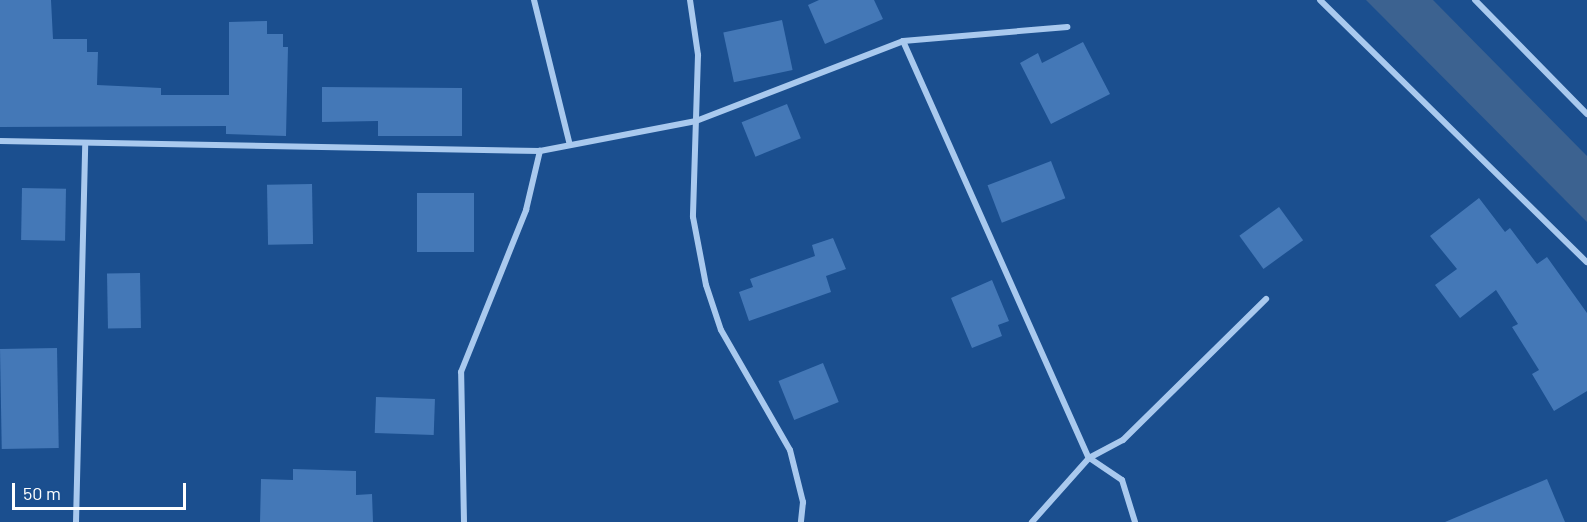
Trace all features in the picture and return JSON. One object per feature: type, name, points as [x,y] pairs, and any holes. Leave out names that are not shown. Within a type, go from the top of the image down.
[{"type":"street","points":[[534,0],[570,145]]},
{"type":"street","points":[[690,0],[698,54],[693,217],[706,285],[722,330],[790,450],[803,502],[801,522]]},
{"type":"street","points":[[1320,0],[1587,262]]},
{"type":"street","points":[[1475,0],[1587,114]]},
{"type":"street","points":[[0,141],[85,146],[540,151],[696,121],[903,41],[1067,27]]},
{"type":"street","points":[[903,41],[1089,458],[1122,480],[1135,522]]},
{"type":"street","points":[[76,522],[85,146]]},
{"type":"street","points":[[464,522],[461,372],[526,210],[540,151]]},
{"type":"street","points":[[1032,522],[1089,458],[1123,440],[1266,299]]},
{"type":"water","points":[[1366,0],[1433,0],[1587,156],[1587,222]]},
{"type":"building","points":[[0,0],[51,0],[53,39],[87,39],[87,52],[98,52],[97,85],[161,88],[161,95],[229,95],[229,22],[267,21],[267,34],[283,34],[283,47],[288,47],[286,136],[226,134],[226,126],[0,127]]},
{"type":"building","points":[[819,0],[874,0],[883,19],[825,44],[808,5]]},
{"type":"building","points":[[782,20],[793,70],[734,82],[723,32]]},
{"type":"building","points":[[1083,42],[1110,94],[1051,124],[1020,63],[1038,53],[1042,63]]},
{"type":"building","points":[[322,87],[462,88],[462,136],[378,136],[378,121],[322,122]]},
{"type":"building","points":[[787,104],[801,138],[755,157],[742,122]]},
{"type":"building","points":[[1051,161],[1065,198],[1002,223],[988,185]]},
{"type":"building","points":[[312,184],[313,244],[268,245],[267,185]]},
{"type":"building","points":[[22,188],[66,189],[65,241],[21,240]]},
{"type":"building","points":[[417,193],[474,193],[474,252],[417,252]]},
{"type":"building","points":[[1479,198],[1505,232],[1510,228],[1537,264],[1547,257],[1587,313],[1587,391],[1554,411],[1532,374],[1539,370],[1512,327],[1518,324],[1496,290],[1460,318],[1435,285],[1457,269],[1430,236]]},
{"type":"building","points":[[1279,207],[1303,240],[1263,269],[1239,236]]},
{"type":"building","points":[[833,238],[846,269],[826,276],[831,292],[749,321],[739,292],[753,287],[750,279],[815,256],[812,245]]},
{"type":"building","points":[[140,273],[141,328],[108,329],[107,274]]},
{"type":"building","points":[[992,280],[1009,321],[998,325],[1002,336],[972,348],[951,298]]},
{"type":"building","points":[[57,348],[59,448],[2,449],[0,349]]},
{"type":"building","points":[[823,363],[839,402],[794,420],[778,381]]},
{"type":"building","points":[[376,397],[435,399],[434,435],[375,433]]},
{"type":"building","points":[[293,469],[356,471],[356,495],[372,494],[373,522],[260,522],[261,479],[293,480]]},
{"type":"building","points":[[1547,479],[1565,522],[1445,522]]}]
